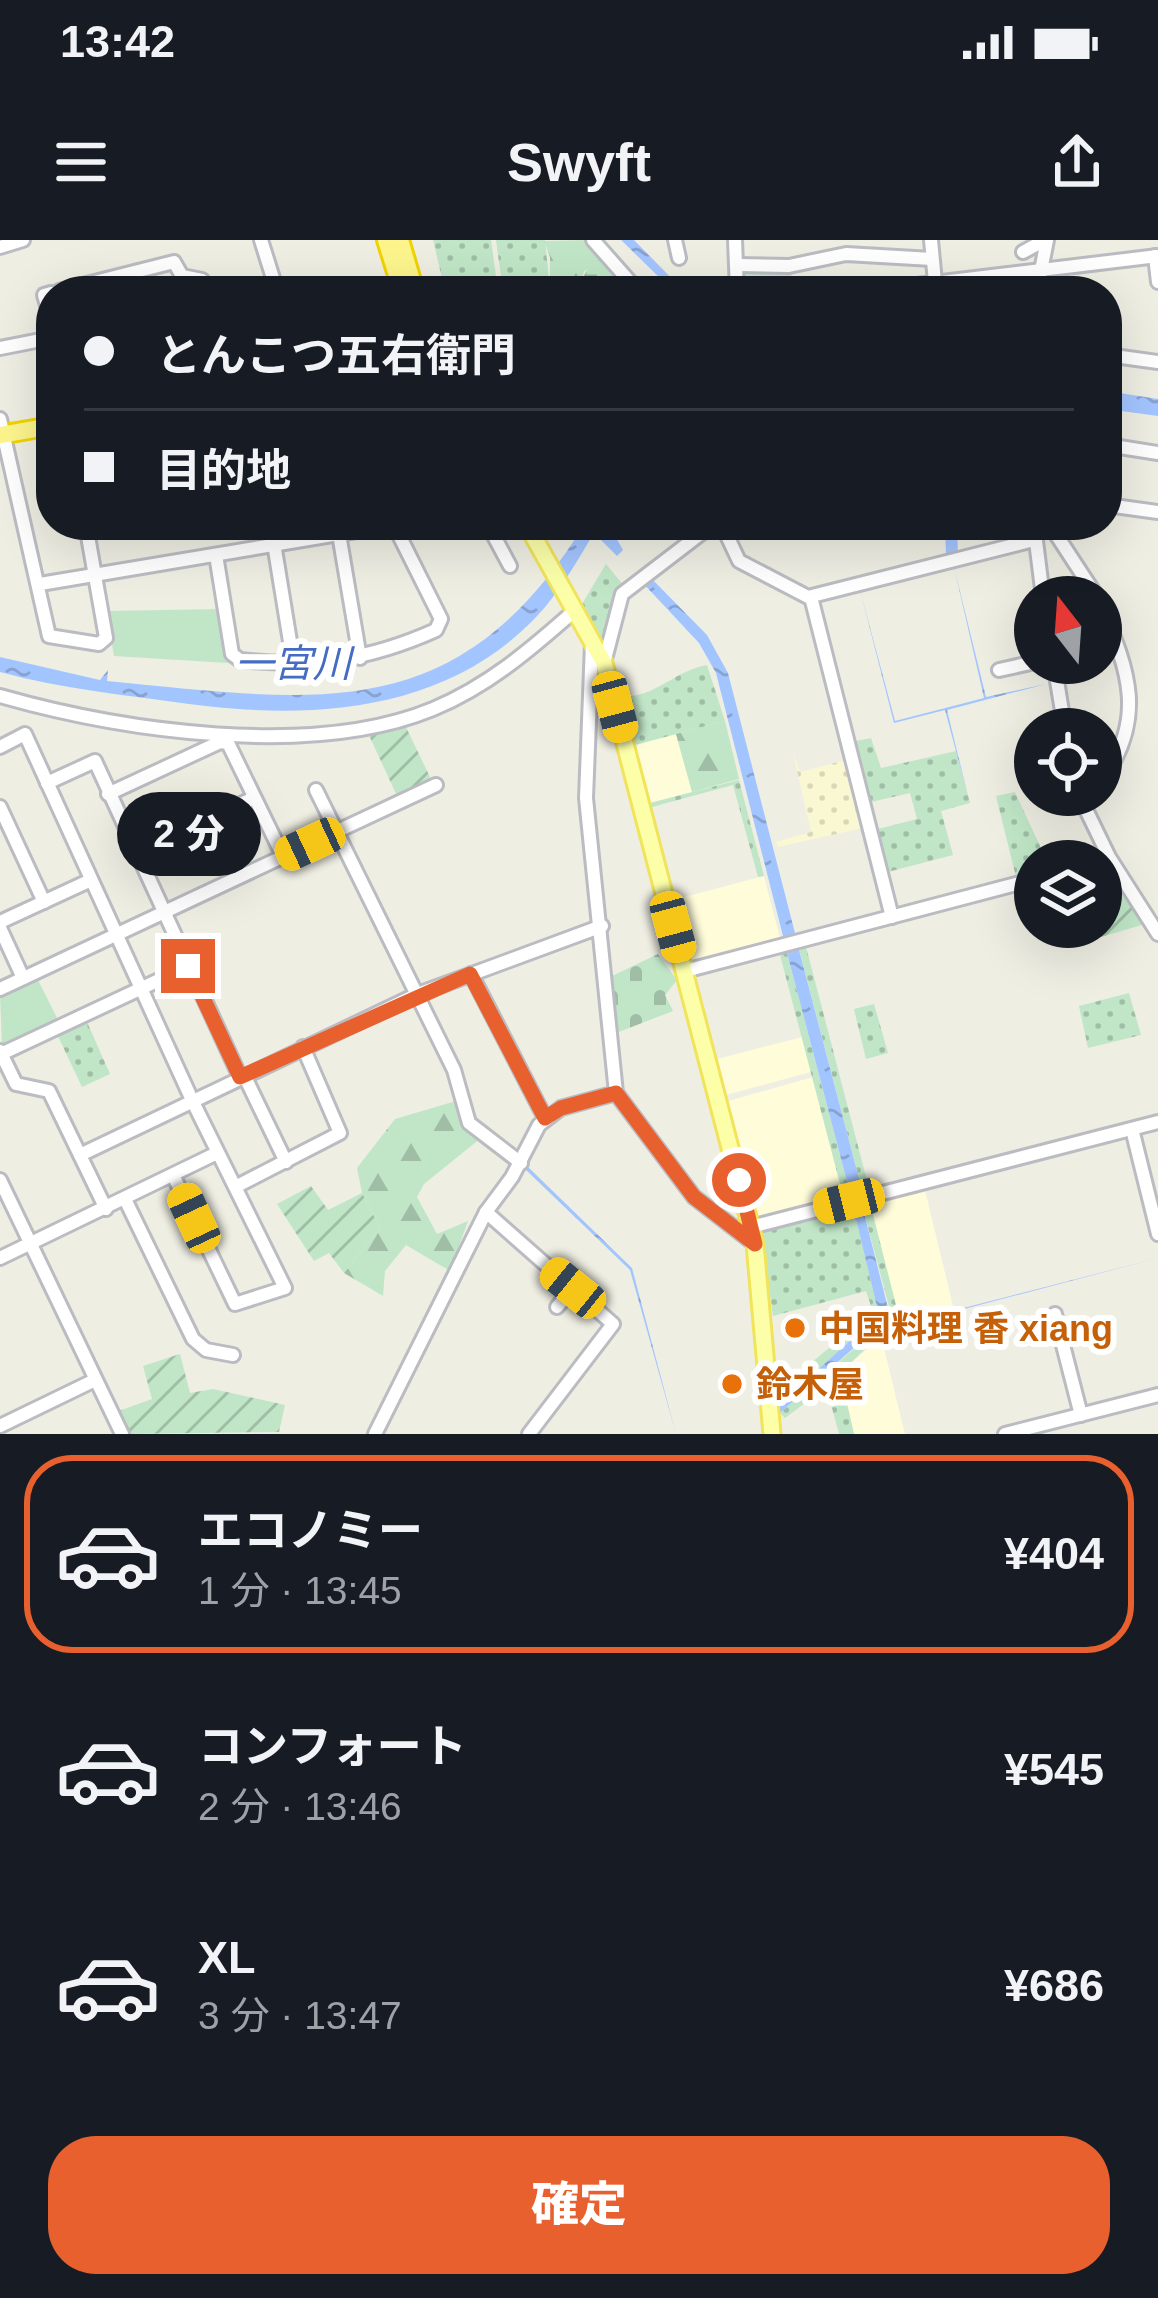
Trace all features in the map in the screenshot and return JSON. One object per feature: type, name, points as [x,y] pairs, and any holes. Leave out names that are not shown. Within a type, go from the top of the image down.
[{"type":"highway","points":[[386,240],[397,276]]},
{"type":"highway","points":[[400,240],[411,276]]},
{"type":"highway","points":[[1,429],[36,427]]},
{"type":"main road","points":[[535,540],[604,663],[753,1235],[771,1420]]},
{"type":"street","points":[[0,247],[23,240]]},
{"type":"street","points":[[261,240],[272,276]]},
{"type":"street","points":[[592,240],[624,276]]},
{"type":"street","points":[[675,240],[680,258]]},
{"type":"street","points":[[736,240],[737,276]]},
{"type":"street","points":[[932,240],[934,276]]},
{"type":"street","points":[[1023,252],[1046,240]]},
{"type":"street","points":[[1040,276],[1046,240]]},
{"type":"street","points":[[738,265],[789,266],[846,254],[932,259]]},
{"type":"street","points":[[984,276],[1156,256],[1158,282]]},
{"type":"street","points":[[118,276],[174,262],[182,276]]},
{"type":"street","points":[[0,348],[36,341]]},
{"type":"street","points":[[1122,358],[1158,362]]},
{"type":"street","points":[[1,429],[50,636],[99,644],[106,638],[89,540]]},
{"type":"street","points":[[1122,447],[1158,453]]},
{"type":"street","points":[[1122,507],[1158,512]]},
{"type":"street","points":[[274,540],[294,666]]},
{"type":"street","points":[[40,584],[304,540]]},
{"type":"street","points":[[340,540],[360,658]]},
{"type":"street","points":[[216,555],[232,654],[240,660],[294,666],[360,658],[436,630],[441,619],[401,540]]},
{"type":"street","points":[[496,540],[510,566]]},
{"type":"street","points":[[604,663],[617,606],[636,581],[691,540]]},
{"type":"street","points":[[730,540],[743,565],[811,597],[1034,540],[1040,576]]},
{"type":"street","points":[[1059,540],[1083,576]]},
{"type":"street","points":[[811,597],[892,917]]},
{"type":"street","points":[[0,696],[99,718],[200,730],[276,735],[353,731],[428,712],[484,684],[573,608]]},
{"type":"street","points":[[592,642],[586,798],[589,862],[602,926],[616,1093],[694,1197],[753,1235],[856,1199],[1158,1122]]},
{"type":"street","points":[[999,670],[1014,667]]},
{"type":"street","points":[[1122,675],[1130,701],[1128,739],[1122,749]]},
{"type":"street","points":[[0,746],[26,734],[217,1154],[285,1288],[242,1306],[235,1304],[173,1175]]},
{"type":"street","points":[[108,794],[220,742],[228,743],[283,856]]},
{"type":"street","points":[[47,784],[95,761],[188,966],[286,1162]]},
{"type":"street","points":[[0,989],[436,785]]},
{"type":"street","points":[[316,790],[454,1070],[470,1123],[521,1163]]},
{"type":"street","points":[[136,853],[254,798]]},
{"type":"street","points":[[0,807],[44,902]]},
{"type":"street","points":[[23,978],[0,925],[92,880]]},
{"type":"street","points":[[1122,884],[1158,934]]},
{"type":"street","points":[[685,971],[1014,885]]},
{"type":"street","points":[[80,1155],[418,994],[602,926]]},
{"type":"street","points":[[106,1209],[49,1091],[16,1084],[1,1053],[188,966]]},
{"type":"street","points":[[470,974],[545,1118]]},
{"type":"street","points":[[237,1186],[340,1133],[303,1047]]},
{"type":"street","points":[[375,1434],[486,1212],[545,1118],[561,1108],[616,1093]]},
{"type":"street","points":[[1132,1129],[1158,1234]]},
{"type":"street","points":[[0,1258],[217,1154]]},
{"type":"street","points":[[2,1188],[122,1434]]},
{"type":"street","points":[[125,1199],[194,1339],[206,1350],[233,1355]]},
{"type":"street","points":[[486,1212],[613,1324],[529,1434]]},
{"type":"street","points":[[556,1307],[573,1288]]},
{"type":"street","points":[[1055,1313],[1081,1414]]},
{"type":"street","points":[[0,1426],[95,1380]]},
{"type":"street","points":[[1005,1434],[1158,1395]]},
{"type":"shaded area","points":[[676,734],[692,792],[650,803],[635,745]]},
{"type":"shaded area","points":[[764,876],[781,942],[692,965],[676,899]]},
{"type":"shaded area","points":[[802,1037],[811,1072],[726,1095],[717,1059]]},
{"type":"shaded area","points":[[820,1075],[851,1196],[759,1220],[728,1101]]},
{"type":"shaded area","points":[[924,1186],[954,1310],[897,1325],[869,1199]]},
{"type":"shaded area","points":[[881,1336],[905,1434],[854,1434],[840,1373]]},
{"type":"green space","points":[[433,240],[491,240],[496,276],[441,276]]},
{"type":"green space","points":[[496,240],[545,240],[549,276],[501,276]]},
{"type":"green space","points":[[589,240],[606,260],[582,276],[550,276],[544,241]]},
{"type":"green space","points":[[606,260],[621,276],[584,276],[590,265]]},
{"type":"green space","points":[[791,269],[792,276],[741,276],[741,270]]},
{"type":"green space","points":[[606,564],[625,587],[605,649],[582,604]]},
{"type":"green space","points":[[220,609],[228,663],[114,656],[106,611]]},
{"type":"green space","points":[[707,665],[725,721],[635,745],[622,696],[644,693]]},
{"type":"green space","points":[[403,721],[430,777],[429,784],[398,798],[367,731]]},
{"type":"green space","points":[[725,721],[739,779],[692,792],[676,734]]},
{"type":"green space","points":[[871,738],[881,768],[956,751],[970,803],[941,811],[953,855],[884,873],[874,830],[917,819],[910,793],[867,803],[852,742]]},
{"type":"green space","points":[[739,780],[764,876],[758,877],[733,785],[652,807],[650,803]]},
{"type":"green space","points":[[1014,792],[1014,816],[1026,816],[1037,840],[1014,840],[1014,869],[996,796]]},
{"type":"green space","points":[[1122,887],[1145,924],[1122,931]]},
{"type":"green space","points":[[805,943],[870,1192],[863,1194],[798,945]]},
{"type":"green space","points":[[786,949],[851,1197],[844,1199],[779,951]]},
{"type":"green space","points":[[658,954],[677,980],[665,995],[673,1011],[616,1033],[612,976]]},
{"type":"green space","points":[[37,978],[59,1022],[2,1045],[0,995]]},
{"type":"green space","points":[[1129,993],[1141,1035],[1088,1048],[1079,1006]]},
{"type":"green space","points":[[874,1004],[888,1053],[866,1059],[854,1009]]},
{"type":"green space","points":[[87,1022],[110,1074],[82,1087],[56,1032]]},
{"type":"green space","points":[[456,1101],[481,1138],[424,1184],[417,1197],[437,1234],[468,1221],[450,1271],[406,1245],[385,1271],[383,1296],[344,1273],[380,1228],[362,1193],[357,1168],[395,1119]]},
{"type":"green space","points":[[311,1186],[328,1210],[362,1193],[380,1228],[344,1273],[329,1253],[314,1261],[277,1204]]},
{"type":"green space","points":[[869,1199],[899,1317],[840,1373],[854,1434],[839,1434],[829,1397],[813,1397],[785,1418],[780,1413],[886,1321],[890,1310],[861,1201]]},
{"type":"green space","points":[[852,1203],[879,1315],[779,1404],[778,1390],[873,1312],[866,1291],[773,1316],[761,1229]]},
{"type":"green space","points":[[180,1354],[190,1393],[213,1389],[285,1405],[279,1432],[127,1434],[116,1412],[152,1399],[143,1366]]},
{"type":"sand","points":[[793,753],[800,772],[850,759],[867,827],[778,847],[776,842],[811,832]]},
{"type":"water","points":[[621,240],[634,240],[669,276],[658,276]]},
{"type":"water","points":[[1122,393],[1158,399],[1158,416],[1122,411]]},
{"type":"water","name":"一宮川","points":[[573,540],[590,540],[545,607],[501,648],[419,691],[328,709],[282,711],[189,704],[0,672],[0,657],[100,680],[108,670],[107,681],[252,694],[317,694],[377,687],[433,670],[485,639],[536,591]]},
{"type":"water","name":"一宮川","points":[[601,540],[617,540],[623,550],[617,556]]},
{"type":"water","points":[[954,567],[986,697],[1046,684],[947,710],[968,796],[945,710],[894,723],[860,590],[895,721],[984,698]]},
{"type":"water","points":[[648,575],[707,635],[728,673],[796,937],[784,940],[716,673],[699,643],[641,581]]},
{"type":"water","points":[[798,946],[863,1194],[851,1197],[786,949]]},
{"type":"water","points":[[549,1123],[527,1166],[632,1268],[676,1434],[630,1270],[525,1169],[515,1183]]},
{"type":"water","points":[[861,1201],[890,1316],[780,1413],[779,1404],[879,1315],[852,1203]]},
{"type":"water","points":[[1158,1258],[896,1327],[892,1325],[897,1325]]},
{"type":"waterway","points":[[952,540],[952,555]]},
{"type":"place","name":"中国料理 香 xiang","points":[[795,1328]]},
{"type":"place","name":"鈴木屋","points":[[732,1384]]},
{"type":"route","points":[[188,966],[240,1077],[470,974],[545,1118],[561,1108],[616,1093],[694,1197],[755,1244],[739,1180]]}]
